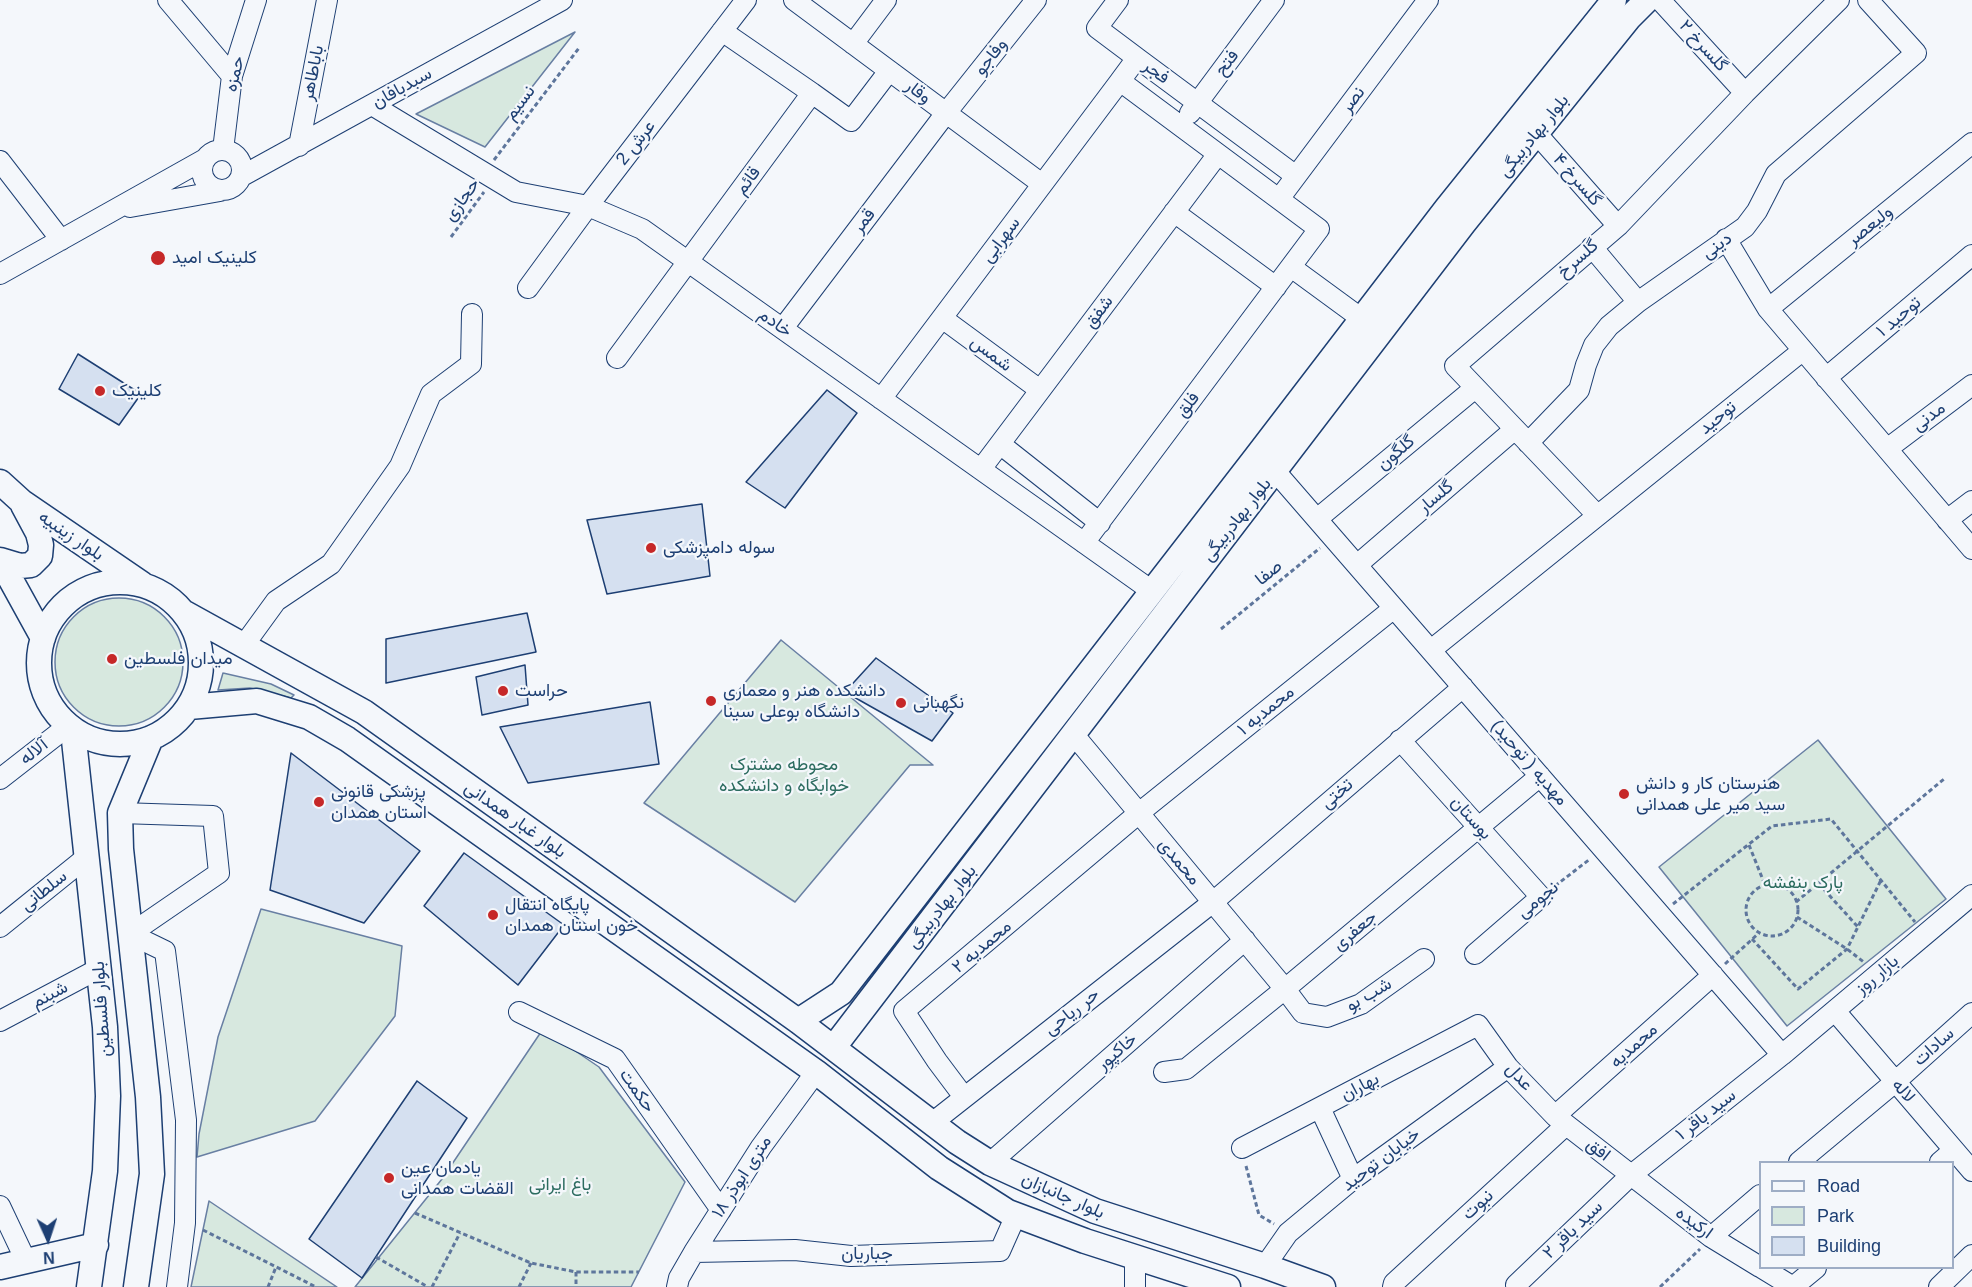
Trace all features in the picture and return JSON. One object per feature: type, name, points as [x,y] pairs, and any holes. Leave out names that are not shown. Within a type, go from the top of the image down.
[{"type":"main road","name":"بلوار بهادربیگی","points":[[834,1047],[1074,735],[1266,464],[1362,319],[1446,209],[1614,0]]},
{"type":"main road","name":"بلوار بهادربیگی","points":[[798,1021],[841,993],[1152,591],[1266,464],[1629,18],[1647,0]]},
{"type":"main road","name":"بلوار زینبیه","points":[[0,482],[22,502],[144,586]]},
{"type":"main road","points":[[0,560],[20,566],[30,565],[40,556],[41,545],[38,533],[22,502]]},
{"type":"main road","points":[[0,560],[43,638]]},
{"type":"main road","points":[[119,582],[144,586],[166,596],[184,613],[197,635],[202,659],[199,684],[189,707],[172,726],[151,738],[126,744],[101,742],[71,728],[52,708],[42,686],[39,662],[43,638],[54,615],[72,598],[94,586],[119,582]]},
{"type":"main road","name":"بلوار غبار همدانی","points":[[184,613],[364,712],[834,1047]]},
{"type":"main road","name":"بلوار غبار همدانی","points":[[189,707],[257,701],[309,717],[347,739],[795,1058]]},
{"type":"main road","name":"بلوار فلسطین","points":[[71,728],[100,969],[108,1096],[105,1171],[89,1287]]},
{"type":"main road","name":"بلوار فلسطین","points":[[136,1287],[152,1174],[148,1097],[121,849],[120,813],[151,738]]},
{"type":"main road","name":"بلوار جانبازان","points":[[834,1047],[957,1142],[990,1163],[1095,1211],[1323,1287]]},
{"type":"main road","name":"بلوار جانبازان","points":[[795,1058],[939,1168],[1008,1212],[1135,1258],[1228,1287]]},
{"type":"main road","points":[[0,1267],[96,1245]]},
{"type":"street","points":[[168,0],[232,76]]},
{"type":"street","name":"حمزه","points":[[223,150],[232,76],[256,0]]},
{"type":"street","name":"باباطاهر","points":[[299,146],[327,0]]},
{"type":"street","name":"سبدبافان","points":[[242,176],[562,0]]},
{"type":"street","name":"عرش 2","points":[[528,288],[746,0]]},
{"type":"street","name":"وقار","points":[[794,0],[1042,184]]},
{"type":"street","points":[[853,44],[886,0]]},
{"type":"street","name":"وفاجو","points":[[946,113],[1036,0]]},
{"type":"street","points":[[1118,0],[1097,28],[1137,58]]},
{"type":"street","name":"فتح","points":[[1180,126],[1275,0]]},
{"type":"street","name":"نصر","points":[[1279,199],[1428,0]]},
{"type":"street","name":"گلسرخ ۲","points":[[1660,0],[1745,93]]},
{"type":"street","name":"گلسرخ","points":[[1597,515],[1455,366],[1618,226],[1745,93],[1839,0]]},
{"type":"street","name":"دینی","points":[[1522,436],[1579,390],[1586,366],[1601,334],[1638,302],[1745,227],[1757,211],[1776,174],[1789,160],[1916,53],[1868,0]]},
{"type":"street","points":[[722,31],[851,121],[889,71]]},
{"type":"street","name":"فجر","points":[[1279,199],[1120,81],[1137,58],[1296,176]]},
{"type":"street","name":"سهرابی","points":[[882,399],[1120,81]]},
{"type":"street","name":"قائم","points":[[617,358],[812,93]]},
{"type":"street","name":"خادم","points":[[372,105],[516,192],[588,206],[642,229],[1152,591]]},
{"type":"street","name":"قمر","points":[[783,328],[946,113]]},
{"type":"street","name":"گلسرخ ۴","points":[[1536,133],[1618,226]]},
{"type":"street","name":"ولیعصر","points":[[1768,309],[1972,143]]},
{"type":"street","points":[[0,274],[216,151],[223,150],[234,154],[242,164],[242,176],[236,186],[226,191],[113,210]]},
{"type":"street","name":"شفق","points":[[981,470],[1218,154]]},
{"type":"street","points":[[205,159],[202,166],[203,179],[213,189],[220,191]]},
{"type":"street","points":[[0,161],[61,240]]},
{"type":"street","name":"فلق","points":[[1084,543],[1319,229],[1279,199]]},
{"type":"street","points":[[1174,212],[1276,287]]},
{"type":"street","points":[[1726,239],[1768,309],[1972,549]]},
{"type":"street","points":[[1592,247],[1638,302]]},
{"type":"street","name":"توحید ۱","points":[[1826,378],[1972,255]]},
{"type":"street","points":[[1291,267],[1362,319]]},
{"type":"street","points":[[244,645],[276,601],[331,564],[400,466],[431,394],[471,364],[472,314]]},
{"type":"street","name":"شمس","points":[[942,318],[1040,390]]},
{"type":"street","name":"توحید","points":[[1431,650],[1802,351]]},
{"type":"street","name":"مدنی","points":[[1887,449],[1972,385]]},
{"type":"street","name":"گلگون","points":[[1317,519],[1475,388]]},
{"type":"street","name":"گلسار","points":[[1357,565],[1522,436]]},
{"type":"street","points":[[1000,444],[1100,523]]},
{"type":"street","name":"مهدیه ( توحید)","points":[[1266,464],[1334,538],[1782,1055]]},
{"type":"street","points":[[1947,520],[1972,501]]},
{"type":"street","name":"محمدیه ۱","points":[[1139,813],[1394,608]]},
{"type":"street","name":"تختی","points":[[1213,902],[1463,687]]},
{"type":"street","name":"آلاله","points":[[0,779],[71,728]]},
{"type":"street","name":"محمدی","points":[[1074,735],[1286,989]]},
{"type":"street","name":"بوستان","points":[[1400,740],[1541,897]]},
{"type":"street","name":"جعفری","points":[[1164,1072],[1186,1069],[1286,989],[1540,776]]},
{"type":"street","points":[[120,813],[213,816],[219,873],[130,934],[165,951],[186,1120],[185,1223],[177,1287]]},
{"type":"street","name":"محمدیه ۲","points":[[964,1097],[904,1011],[1139,813]]},
{"type":"street","name":"سلطانی","points":[[0,927],[88,856]]},
{"type":"street","name":"بازار روز","points":[[1782,1055],[1972,895]]},
{"type":"street","name":"نجومی","points":[[1475,954],[1541,897]]},
{"type":"street","name":"حر ریاحی","points":[[932,1123],[1213,902]]},
{"type":"street","name":"خاکپور","points":[[990,1163],[1245,940]]},
{"type":"street","name":"شب بو","points":[[1286,989],[1302,1013],[1327,1017],[1361,1004],[1424,959]]},
{"type":"street","name":"شبنم","points":[[0,1021],[100,969]]},
{"type":"street","name":"محمدیه","points":[[1561,1120],[1713,975]]},
{"type":"street","name":"لاله","points":[[1835,1011],[1960,1160]]},
{"type":"street","name":"حکمت","points":[[519,1012],[615,1059],[721,1210]]},
{"type":"street","name":"سادات","points":[[1800,1161],[1896,1082],[1972,1013]]},
{"type":"street","name":"عدل","points":[[1478,1025],[1508,1067],[1561,1120]]},
{"type":"street","name":"بهاران","points":[[1242,1148],[1478,1025]]},
{"type":"street","name":"سید باقر ۱","points":[[1630,1176],[1782,1055]]},
{"type":"street","name":"خیابان توحید","points":[[1265,1266],[1288,1233],[1353,1179],[1508,1067]]},
{"type":"street","name":"۱۸ متری ابوذر","points":[[676,1287],[694,1252],[761,1147],[816,1072]]},
{"type":"street","points":[[1320,1108],[1353,1179]]},
{"type":"street","name":"افق","points":[[1561,1120],[1630,1176]]},
{"type":"street","name":"نبوت","points":[[1393,1287],[1394,1283],[1561,1120]]},
{"type":"street","name":"ارکیده","points":[[1630,1176],[1711,1237],[1759,1266]]},
{"type":"street","name":"سید باقر ۲","points":[[1516,1285],[1630,1176]]},
{"type":"street","points":[[1711,1237],[1759,1197]]},
{"type":"street","points":[[0,1206],[26,1261]]},
{"type":"street","name":"جباریان","points":[[694,1252],[783,1250],[851,1256],[1000,1251],[1016,1215]]},
{"type":"street","points":[[1938,1287],[1972,1255]]},
{"type":"street","points":[[1135,1258],[1135,1287]]},
{"type":"street","name":"ارکیده","points":[[1764,1269],[1793,1287]]},
{"type":"street","points":[[1793,1287],[1815,1269]]},
{"type":"path","name":"نسیم","points":[[489,176],[579,48]]},
{"type":"path","name":"حجازی","points":[[451,237],[489,176]]},
{"type":"path","name":"صفا","points":[[1221,629],[1334,538]]},
{"type":"path","points":[[1796,902],[1944,779]]},
{"type":"path","points":[[1660,914],[1772,826],[1831,819],[1925,935]]},
{"type":"path","points":[[1749,845],[1766,885]]},
{"type":"path","name":"نجومی","points":[[1541,897],[1603,849]]},
{"type":"path","points":[[1752,939],[1798,989],[1847,950],[1881,880]]},
{"type":"path","points":[[1819,883],[1858,927]]},
{"type":"path","points":[[1766,885],[1778,885],[1790,891],[1796,902],[1797,917],[1791,928],[1781,934],[1770,936],[1759,933],[1748,922],[1746,906],[1752,892],[1766,885]]},
{"type":"path","points":[[1797,917],[1847,950]]},
{"type":"path","points":[[1713,975],[1759,933]]},
{"type":"path","points":[[1242,1148],[1259,1215],[1288,1233]]},
{"type":"path","points":[[415,1213],[531,1263],[576,1272],[639,1272]]},
{"type":"path","points":[[185,1223],[316,1287]]},
{"type":"path","points":[[376,1257],[430,1287],[460,1232]]},
{"type":"path","points":[[1660,1287],[1711,1237]]},
{"type":"path","points":[[519,1287],[531,1263]]},
{"type":"path","points":[[268,1287],[276,1267]]},
{"type":"path","points":[[576,1272],[576,1287]]},
{"type":"green space","points":[[575,32],[485,147],[416,114]]},
{"type":"green space","points":[[119,598],[144,603],[164,617],[178,637],[183,662],[178,687],[164,707],[144,721],[119,726],[94,721],[74,707],[60,687],[55,662],[60,637],[74,617],[94,603]]},
{"type":"green space","name":"محوطه مشترک خوابگاه و دانشکده","points":[[781,640],[933,765],[910,765],[795,902],[644,803]]},
{"type":"green space","points":[[223,673],[271,684],[294,695],[291,698],[250,688],[218,690]]},
{"type":"green space","name":"پارک بنفشه","points":[[1818,740],[1946,899],[1787,1026],[1659,867]]},
{"type":"green space","points":[[261,909],[402,946],[395,1016],[315,1121],[197,1157],[199,1134],[218,1037]]},
{"type":"green space","name":"باغ ایرانی","points":[[543,1029],[599,1067],[685,1182],[631,1287],[355,1287],[442,1179]]},
{"type":"green space","points":[[209,1201],[337,1287],[191,1287]]},
{"type":"building","name":"کلینیک","points":[[78,354],[141,394],[119,425],[59,389]]},
{"type":"building","points":[[827,390],[857,413],[785,508],[746,482]]},
{"type":"building","name":"سوله دامپزشکی","points":[[702,504],[710,576],[607,594],[587,520]]},
{"type":"building","points":[[527,613],[536,652],[386,683],[386,639]]},
{"type":"building","name":"نگهبانی","points":[[876,658],[953,713],[932,741],[845,692]]},
{"type":"building","name":"حراست","points":[[525,665],[528,705],[482,715],[476,677]]},
{"type":"building","points":[[650,702],[659,764],[528,783],[500,727]]},
{"type":"building","name":"پزشکی قانونی استان همدان","points":[[291,753],[420,851],[364,923],[270,890]]},
{"type":"building","name":"پایگاه انتقال خون استان همدان","points":[[464,853],[564,925],[518,985],[424,906]]},
{"type":"building","name":"یادمان عین القضات همدانی","points":[[417,1081],[467,1118],[362,1278],[309,1239]]},
{"type":"place","name":"کلینیک امید","points":[[158,258]]},
{"type":"place","name":"کلینیک","points":[[100,391]]},
{"type":"place","name":"سوله دامپزشکی","points":[[651,548]]},
{"type":"place","name":"میدان فلسطین","points":[[112,659]]},
{"type":"place","name":"حراست","points":[[503,691]]},
{"type":"place","name":"دانشکده هنر و معماری دانشگاه بوعلی سینا","points":[[711,701]]},
{"type":"place","name":"نگهبانی","points":[[901,703]]},
{"type":"place","name":"هنرستان کار و دانش سید میر علی همدانی","points":[[1624,794]]},
{"type":"place","name":"پزشکی قانونی استان همدان","points":[[319,802]]},
{"type":"place","name":"پایگاه انتقال خون استان همدان","points":[[493,915]]},
{"type":"place","name":"یادمان عین القضات همدانی","points":[[389,1178]]}]
